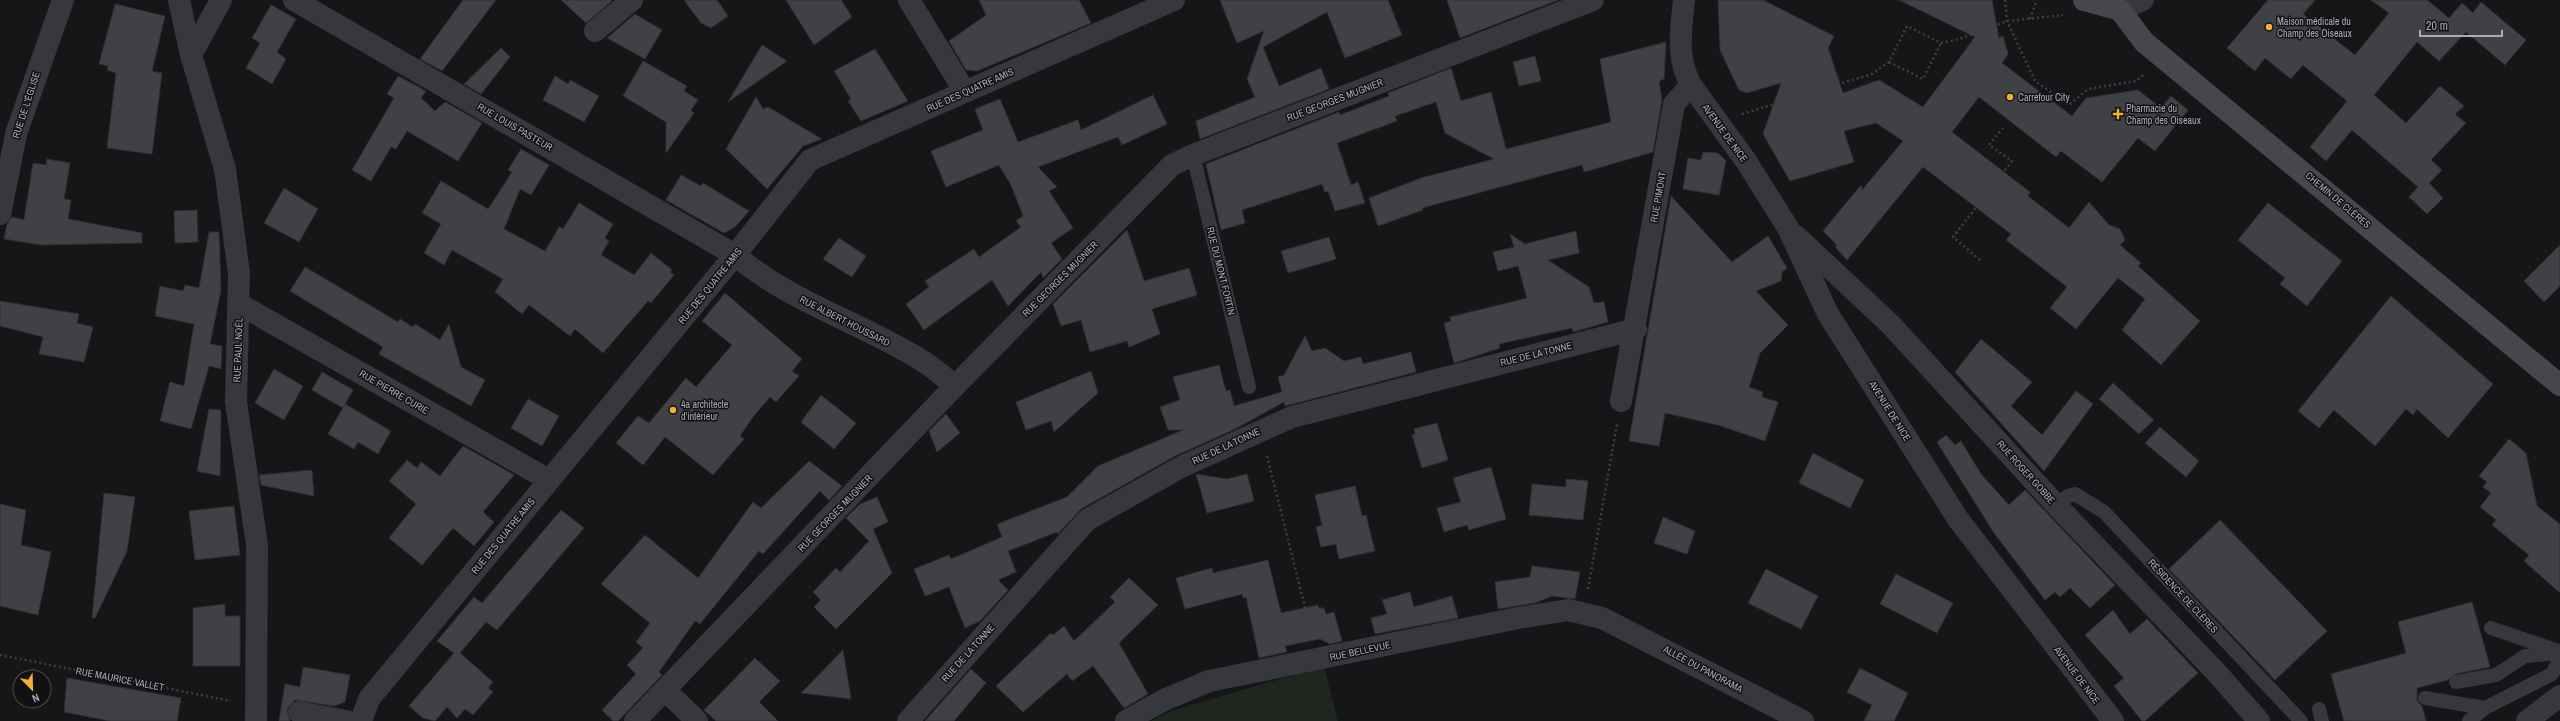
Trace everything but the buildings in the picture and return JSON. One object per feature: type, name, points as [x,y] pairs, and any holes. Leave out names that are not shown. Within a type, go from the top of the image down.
[{"type":"street","name":"RUE DE L'ÉGLISE","points":[[0,214],[16,134],[64,0]]},
{"type":"street","name":"RUE PAUL NOËL","points":[[179,0],[191,55],[225,169],[239,273],[236,402],[257,545],[256,714]]},
{"type":"street","points":[[191,55],[221,0]]},
{"type":"street","name":"RUE LOUIS PASTEUR","points":[[294,0],[735,255]]},
{"type":"street","points":[[595,31],[632,0]]},
{"type":"street","points":[[909,0],[965,92]]},
{"type":"street","name":"RUE DES QUATRE AMIS","points":[[361,721],[369,699],[735,255],[810,160],[1174,0]]},
{"type":"street","name":"RUE GEORGES MUGNIER","points":[[635,721],[955,386],[1172,165],[1193,155],[1593,0]]},
{"type":"street","points":[[1684,0],[1680,55],[1684,72],[1691,85]]},
{"type":"street","points":[[2090,2],[2120,5],[2143,0]]},
{"type":"street","name":"CHEMIN DE CLÈRES","points":[[2120,5],[2144,42],[2163,56],[2560,386]]},
{"type":"street","name":"AVENUE DE NICE","points":[[1691,85],[1716,122],[1746,161],[1788,228],[1828,314],[1958,519],[2112,721]]},
{"type":"street","name":"RUE PIMONT","points":[[1621,401],[1636,329],[1674,104],[1691,85]]},
{"type":"street","name":"RUE ROGER GOBBE","points":[[1788,228],[1891,324],[2057,506],[2216,672],[2259,721]]},
{"type":"street","name":"RUE ALBERT HOUSSARD","points":[[735,255],[750,267],[805,302],[922,361],[955,386]]},
{"type":"street","name":"RUE PIERRE CURIE","points":[[239,304],[549,480]]},
{"type":"street","name":"RUE DE LA TONNE","points":[[908,721],[1087,520],[1181,466],[1292,417],[1636,329]]},
{"type":"street","name":"RUE BELLEVUE","points":[[1126,721],[1164,700],[1209,681],[1518,618],[1568,610],[1593,615]]},
{"type":"street","name":"ALLÉE DU PANORAMA","points":[[1593,615],[1803,721]]},
{"type":"street","points":[[665,690],[697,721]]},
{"type":"street","points":[[2527,721],[2560,696]]},
{"type":"street","points":[[299,712],[346,721]]},
{"type":"lane","name":"RUE DU MONT FORTIN","points":[[1193,155],[1249,387]]},
{"type":"lane","name":"RÉSIDENCE DE CLÈRES","points":[[2057,506],[2068,496],[2075,494],[2104,512],[2301,721]]},
{"type":"lane","points":[[2491,628],[2560,652]]},
{"type":"lane","points":[[2456,682],[2496,675],[2525,656],[2560,652]]},
{"type":"lane","points":[[2469,721],[2485,708],[2552,674],[2560,660]]},
{"type":"lane","points":[[2425,698],[2485,708]]},
{"type":"path","points":[[2005,0],[2007,21],[2035,81],[2069,105],[2088,88],[2137,81],[2163,56]]},
{"type":"path","points":[[2030,19],[2037,0]]},
{"type":"path","points":[[1716,122],[1872,74],[1889,62],[1907,26],[1941,42],[1959,39],[2007,21],[2073,14],[2090,2]]},
{"type":"path","points":[[1889,62],[1923,79],[1941,42]]},
{"type":"path","points":[[1980,260],[1953,237],[2012,161],[1989,145],[2003,128]]},
{"type":"path","points":[[1593,615],[1621,401]]},
{"type":"path","points":[[1267,458],[1310,627]]},
{"type":"path","name":"RUE MAURICE VALLET","points":[[0,655],[233,701]]},
{"type":"shaded area","points":[[1324,666],[1338,721],[1151,721],[1168,712]]},
{"type":"place","name":"Maison médicale du Champ des Oiseaux","points":[[2269,27]]},
{"type":"place","name":"Carrefour City","points":[[2010,97]]},
{"type":"place","name":"Pharmacie du Champ des Oiseaux","points":[[2118,114]]},
{"type":"place","name":"4a architecte d'intérieur","points":[[673,410]]}]
